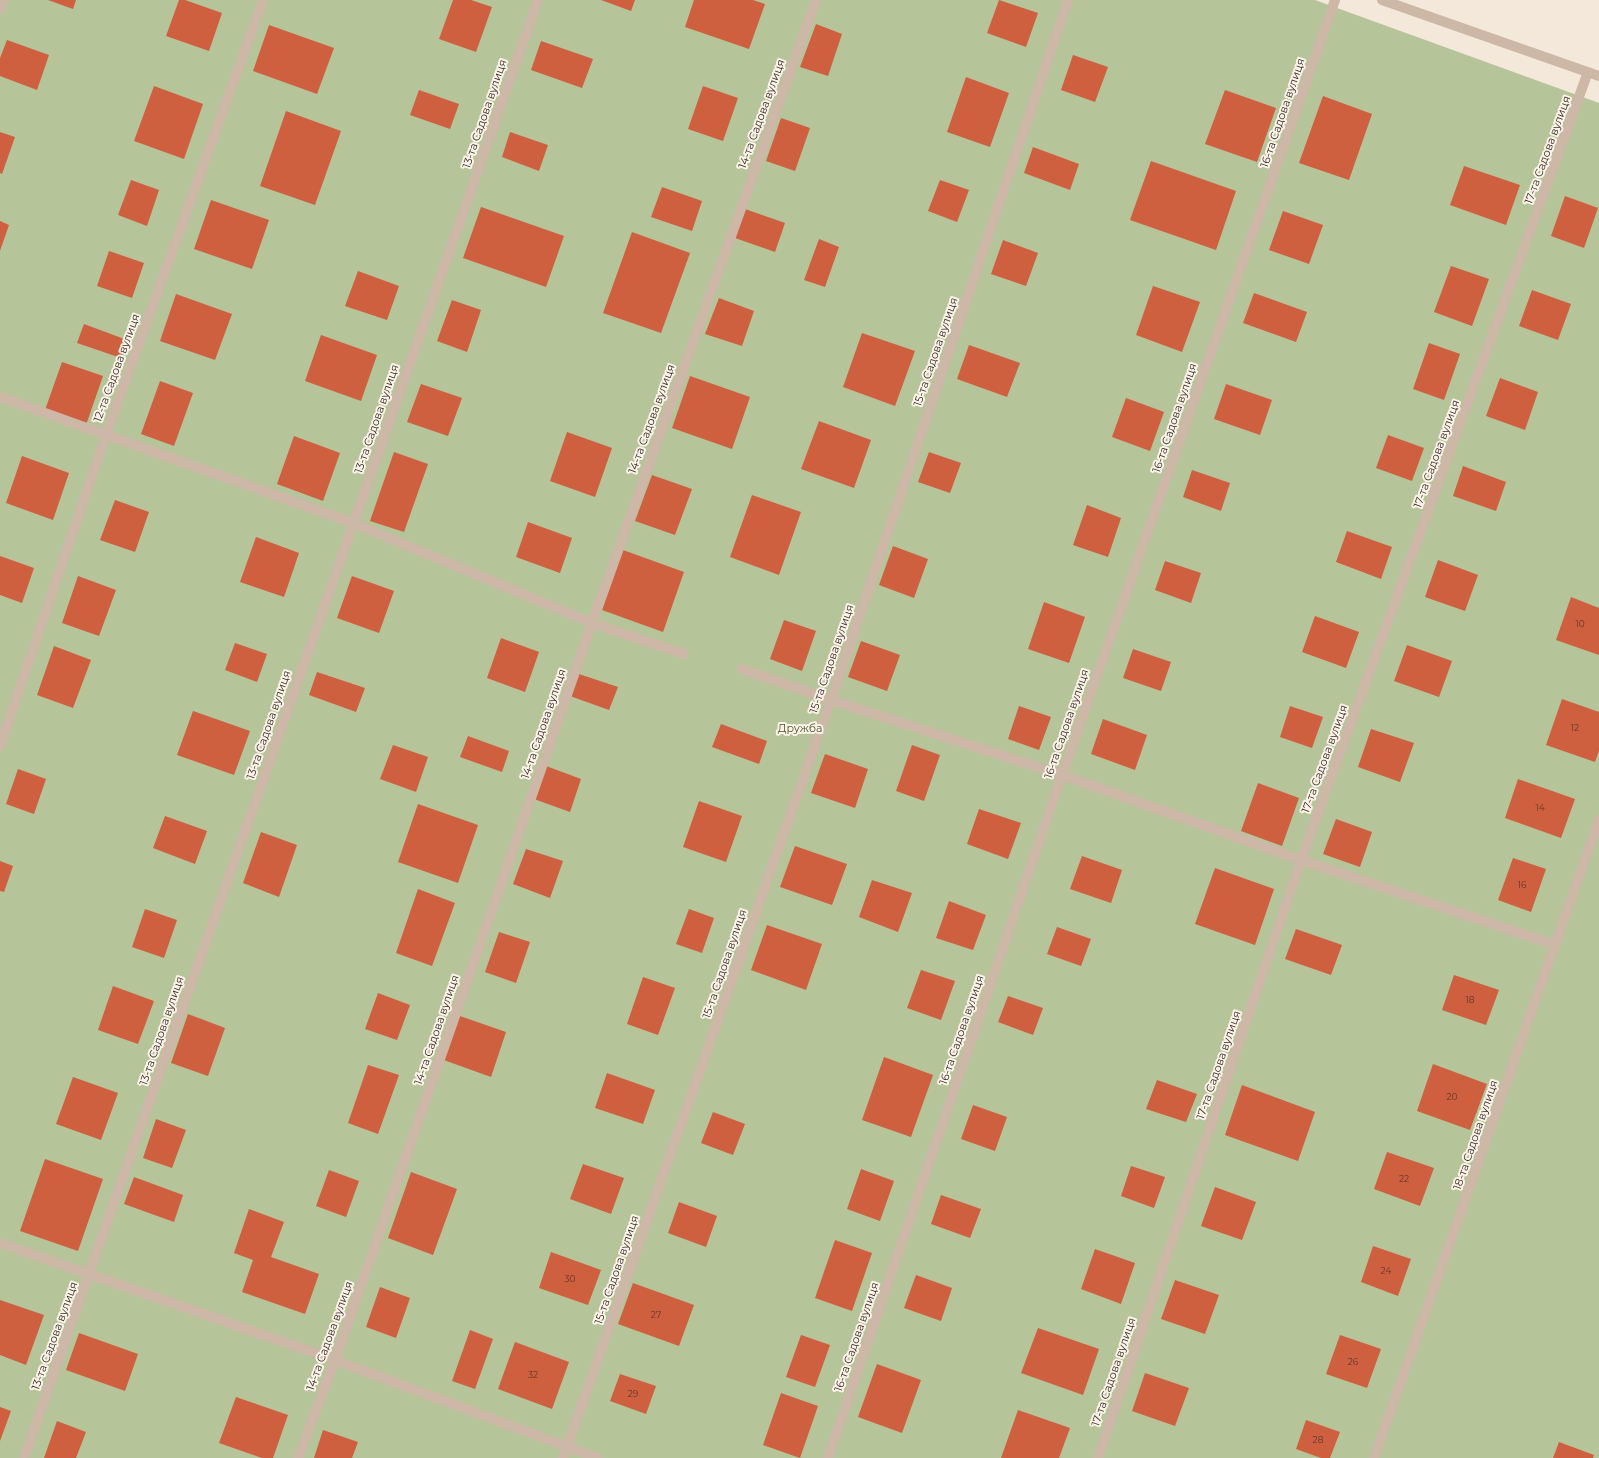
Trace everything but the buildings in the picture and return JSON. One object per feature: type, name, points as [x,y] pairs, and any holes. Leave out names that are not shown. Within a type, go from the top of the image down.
[{"type":"street","points":[[0,9],[3,0]]},
{"type":"street","name":"12-та Садова вулиця","points":[[0,746],[106,435],[262,0]]},
{"type":"street","name":"13-та Садова вулиця","points":[[24,1458],[538,0]]},
{"type":"street","name":"14-та Садова вулиця","points":[[298,1458],[335,1360],[592,623],[816,0]]},
{"type":"street","name":"15-та Садова вулиця","points":[[563,1458],[831,700],[1068,0]]},
{"type":"street","name":"16-та Садова вулиця","points":[[828,1458],[1062,775],[1335,0]]},
{"type":"street","points":[[1382,0],[1599,76]]},
{"type":"street","name":"17-та Садова вулиця","points":[[1098,1458],[1301,860],[1588,72]]},
{"type":"street","points":[[0,397],[353,523],[592,623],[684,654]]},
{"type":"street","points":[[742,669],[831,700],[1062,775],[1301,860],[1555,945]]},
{"type":"street","name":"18-та Садова вулиця","points":[[1374,1458],[1599,820]]},
{"type":"street","points":[[0,1243],[335,1360],[597,1458]]},
{"type":"green space","name":"Дружба","points":[[0,0],[1315,0],[1599,103],[1599,1458],[0,1458]]}]
